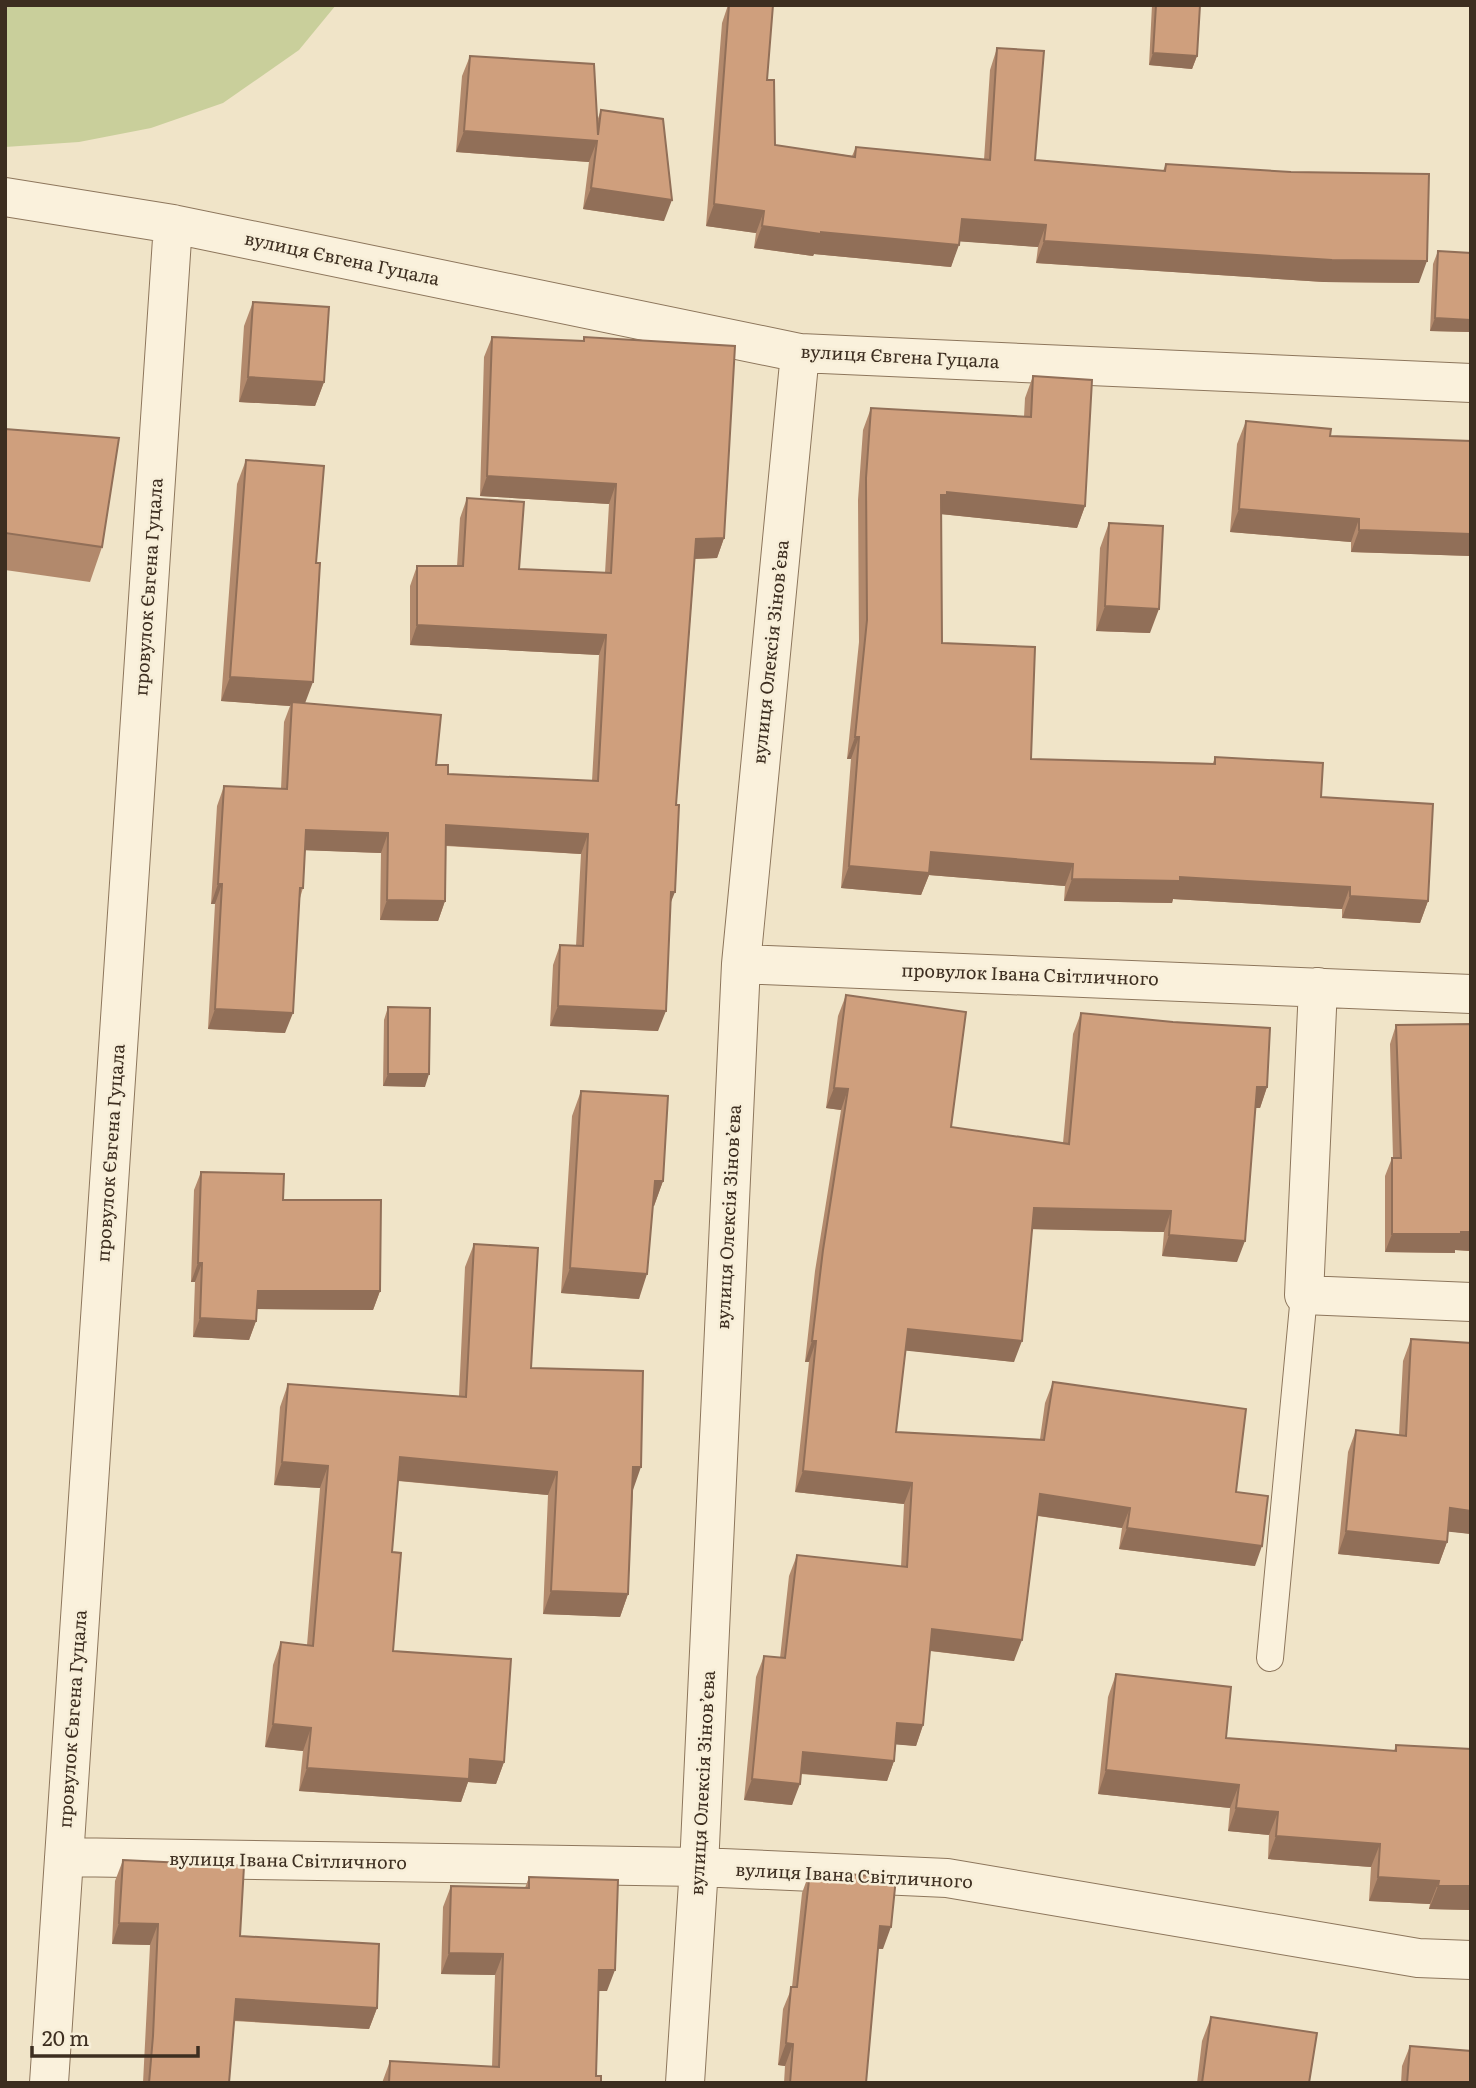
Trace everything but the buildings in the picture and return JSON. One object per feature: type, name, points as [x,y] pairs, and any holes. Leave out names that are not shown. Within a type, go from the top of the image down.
[{"type":"street","name":"вулиця Євгена Гуцала","points":[[5,197],[173,224],[800,353],[1471,383]]},
{"type":"street","name":"провулок Євгена Гуцала","points":[[49,2083],[173,224]]},
{"type":"street","name":"вулиця Олексія Зіновʼєва","points":[[685,2083],[699,1867],[741,964],[800,353]]},
{"type":"street","name":"провулок Івана Світличного","points":[[741,964],[1471,994]]},
{"type":"street","points":[[1318,987],[1304,1295],[1471,1302]]},
{"type":"street","name":"вулиця Івана Світличного","points":[[64,1857],[699,1867],[947,1878],[1418,1958],[1471,1960]]},
{"type":"lane","points":[[1270,1658],[1304,1295]]},
{"type":"green space","points":[[5,5],[336,5],[299,50],[223,103],[151,128],[79,142],[5,147]]}]
